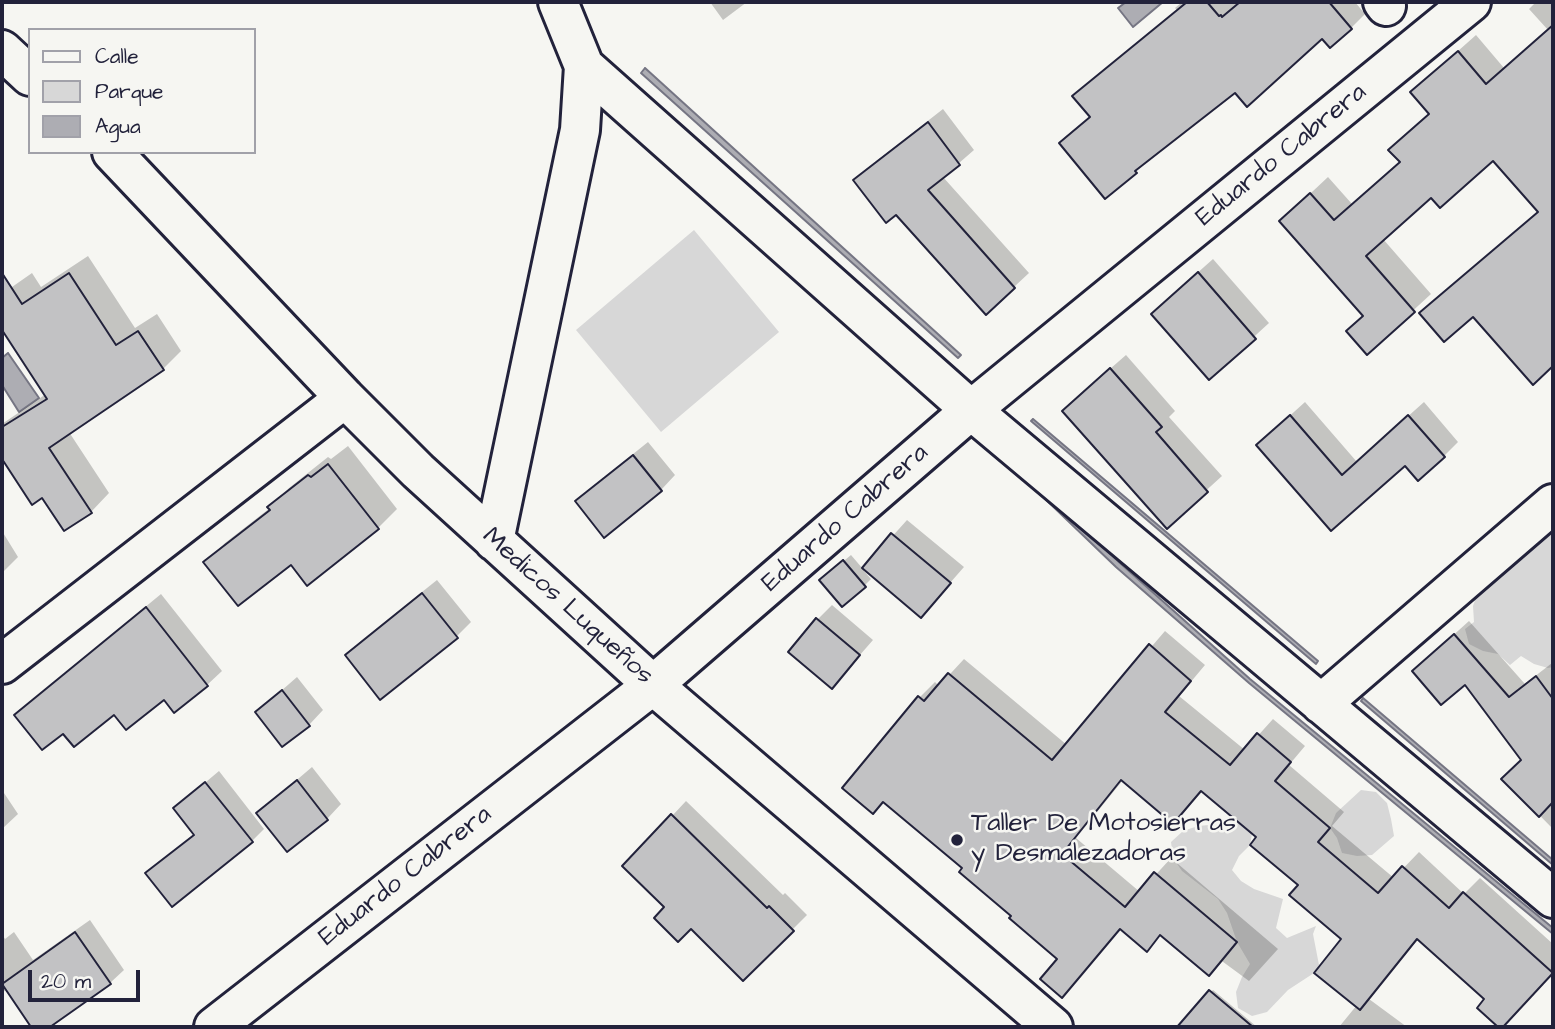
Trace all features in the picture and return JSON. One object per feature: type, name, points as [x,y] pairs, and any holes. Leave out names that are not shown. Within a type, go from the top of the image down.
[{"type":"street","points":[[494,541],[580,130],[584,66],[558,2]]},
{"type":"street","name":"Eduardo Cabrera","points":[[214,1027],[653,685],[971,411],[1471,2]]},
{"type":"street","points":[[2,50],[28,74]]},
{"type":"street","points":[[584,66],[971,411],[1553,898]]},
{"type":"street","name":"Medicos Luqueños","points":[[114,154],[345,398],[418,471],[653,685],[1053,1027]]},
{"type":"street","points":[[2,664],[345,398]]},
{"type":"street","points":[[1321,704],[1553,504]]},
{"type":"green space","points":[[694,230],[779,332],[661,432],[576,330]]},
{"type":"green space","points":[[1553,506],[1553,667],[1534,664],[1521,656],[1510,665],[1498,654],[1469,644],[1465,629],[1474,622],[1473,606],[1478,592]]},
{"type":"green space","points":[[1361,790],[1376,792],[1387,803],[1394,836],[1372,855],[1357,856],[1342,853],[1330,828],[1336,813]]},
{"type":"green space","points":[[1239,823],[1252,834],[1250,845],[1239,856],[1232,870],[1241,881],[1254,889],[1283,899],[1276,928],[1287,938],[1316,926],[1313,934],[1319,965],[1314,973],[1288,990],[1267,1012],[1252,1016],[1238,1008],[1236,992],[1250,964],[1237,942],[1227,913],[1218,899],[1182,871],[1173,858],[1171,842],[1183,831],[1198,826]]},
{"type":"water","points":[[1126,2],[1163,2],[1133,27],[1118,8]]},
{"type":"water","points":[[645,68],[961,355],[958,358],[641,73]]},
{"type":"water","points":[[8,353],[39,398],[19,412],[2,385],[2,358]]},
{"type":"water","points":[[1033,419],[1318,661],[1316,664],[1031,421]]},
{"type":"water","points":[[993,444],[1120,563],[1250,679],[1553,928],[1553,934],[1249,683],[1116,567],[990,446]]},
{"type":"water","points":[[1363,698],[1553,860],[1553,865],[1361,701]]},
{"type":"building","points":[[1187,2],[1207,2],[1222,17],[1240,2],[1329,2],[1352,29],[1330,48],[1322,39],[1247,107],[1235,93],[1135,171],[1137,173],[1105,199],[1059,143],[1090,117],[1072,96]]},
{"type":"building","points":[[1553,25],[1553,366],[1533,385],[1473,317],[1444,342],[1419,313],[1538,212],[1493,161],[1440,208],[1431,198],[1366,256],[1415,312],[1367,355],[1346,331],[1363,316],[1279,221],[1310,193],[1334,220],[1400,162],[1388,150],[1429,114],[1410,92],[1458,51],[1486,84]]},
{"type":"building","points":[[928,122],[960,165],[928,190],[1015,288],[986,315],[896,215],[886,223],[853,180]]},
{"type":"building","points":[[1198,272],[1256,339],[1209,380],[1151,314]]},
{"type":"building","points":[[2,273],[22,304],[69,273],[116,345],[138,331],[164,370],[49,448],[92,513],[64,531],[42,498],[32,505],[2,459],[2,427],[47,399],[2,330]]},
{"type":"building","points":[[1110,368],[1162,427],[1156,432],[1208,492],[1167,529],[1062,411]]},
{"type":"building","points":[[1290,415],[1342,475],[1408,415],[1445,457],[1418,481],[1405,466],[1331,531],[1256,445]]},
{"type":"building","points":[[633,455],[662,491],[604,538],[575,501]]},
{"type":"building","points":[[328,464],[379,529],[307,586],[291,565],[238,606],[203,562],[270,510],[267,507],[308,475],[311,477]]},
{"type":"building","points":[[891,533],[951,583],[921,618],[862,568]]},
{"type":"building","points":[[843,560],[866,587],[842,607],[819,580]]},
{"type":"building","points":[[422,593],[458,638],[380,700],[345,655]]},
{"type":"building","points":[[146,607],[208,686],[174,713],[164,700],[126,730],[114,715],[74,747],[63,734],[42,750],[14,715]]},
{"type":"building","points":[[816,618],[860,655],[832,689],[788,652]]},
{"type":"building","points":[[1454,634],[1509,697],[1536,676],[1553,699],[1553,802],[1539,817],[1501,779],[1521,760],[1465,685],[1441,705],[1412,671]]},
{"type":"building","points":[[1149,644],[1191,681],[1165,712],[1230,765],[1257,733],[1291,762],[1275,781],[1330,828],[1318,842],[1378,893],[1402,866],[1449,908],[1463,892],[1553,973],[1503,1027],[1498,1027],[1477,1008],[1484,999],[1417,939],[1360,1010],[1314,973],[1341,939],[1289,895],[1298,885],[1250,845],[1256,837],[1201,791],[1173,824],[1121,780],[1062,854],[1125,907],[1154,872],[1237,942],[1209,976],[1160,935],[1147,952],[1120,929],[1062,998],[1040,979],[1057,959],[959,872],[962,868],[883,802],[873,814],[842,788],[918,696],[924,701],[948,673],[1052,760]]},
{"type":"building","points":[[282,690],[310,726],[282,747],[255,712]]},
{"type":"building","points":[[297,780],[328,820],[287,852],[256,813]]},
{"type":"building","points":[[205,782],[253,842],[172,907],[145,873],[194,835],[173,808]]},
{"type":"building","points":[[671,814],[794,931],[743,981],[691,929],[678,942],[654,918],[664,907],[622,866]]},
{"type":"building","points":[[75,932],[111,984],[50,1027],[31,1027],[2,984]]},
{"type":"building","points":[[1209,990],[1253,1027],[1177,1027]]},
{"type":"place","name":"Taller De Motosierras y Desmalezadoras","points":[[957,840]]}]
